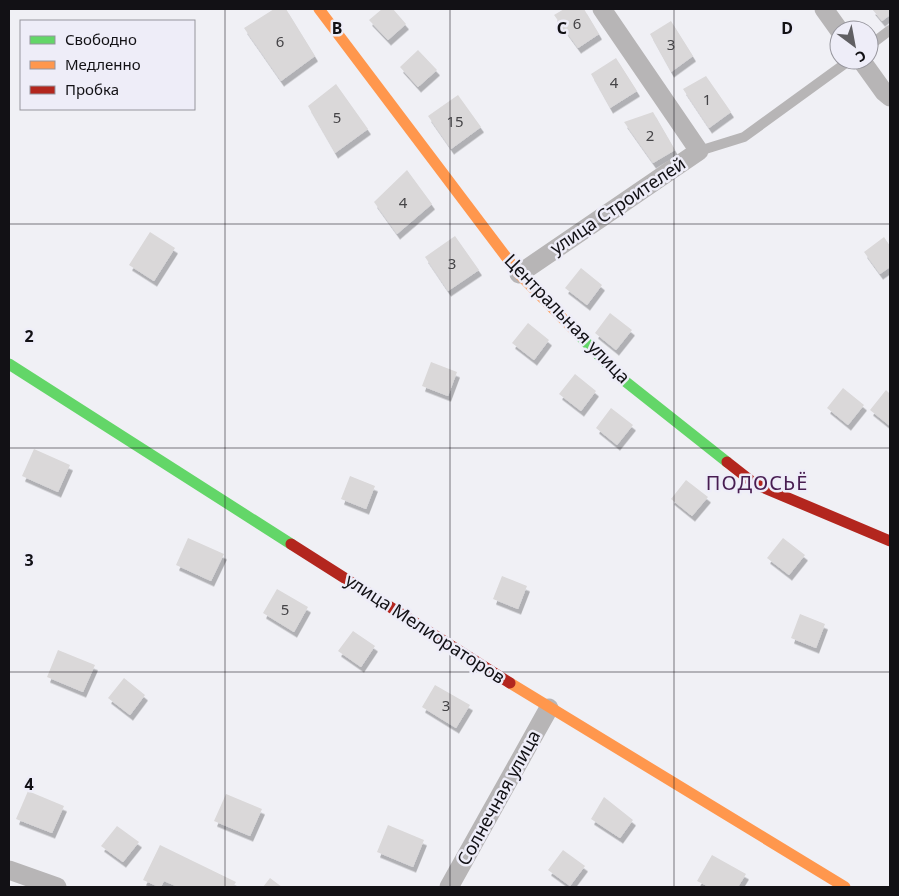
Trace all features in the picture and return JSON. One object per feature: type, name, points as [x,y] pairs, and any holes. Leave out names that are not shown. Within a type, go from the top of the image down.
[{"type":"street","name":"Центральная улица","points":[[319,9],[518,274],[621,378],[755,484],[890,541]]},
{"type":"street","name":"улица Строителей","points":[[518,274],[699,151],[602,9]]},
{"type":"street","points":[[824,9],[832,20]]},
{"type":"street","points":[[868,70],[884,92],[890,97]]},
{"type":"street","name":"улица Мелиораторов","points":[[9,364],[549,708],[845,887]]},
{"type":"street","name":"Солнечная улица","points":[[450,887],[549,708]]},
{"type":"street","points":[[9,870],[57,887]]},
{"type":"lane","points":[[879,38],[890,30]]},
{"type":"lane","points":[[699,151],[744,137],[836,70]]},
{"type":"building","points":[[274,9],[286,9],[315,56],[281,81],[244,28]]},
{"type":"building","points":[[382,9],[393,9],[406,24],[388,40],[369,20]]},
{"type":"building","points":[[564,9],[584,9],[599,34],[578,48],[554,15]]},
{"type":"building","points":[[872,9],[890,9],[890,15],[882,21]]},
{"type":"building","points":[[671,21],[693,56],[671,72],[650,34]]},
{"type":"building","points":[[418,50],[437,70],[418,87],[400,67]]},
{"type":"building","points":[[616,58],[637,91],[610,108],[591,74]]},
{"type":"building","points":[[706,76],[731,112],[709,128],[683,89]]},
{"type":"building","points":[[336,84],[368,129],[335,153],[308,106]]},
{"type":"building","points":[[458,95],[481,127],[451,149],[428,116]]},
{"type":"building","points":[[653,112],[675,150],[653,163],[624,122]]},
{"type":"building","points":[[407,170],[432,204],[397,234],[374,202]]},
{"type":"building","points":[[150,232],[175,248],[154,281],[129,265]]},
{"type":"building","points":[[455,236],[479,270],[448,291],[425,257]]},
{"type":"building","points":[[884,237],[890,246],[890,267],[880,274],[864,252]]},
{"type":"building","points":[[581,268],[602,285],[587,305],[565,288]]},
{"type":"building","points":[[610,313],[632,330],[616,350],[595,333]]},
{"type":"building","points":[[528,323],[549,340],[534,360],[512,343]]},
{"type":"building","points":[[431,362],[457,372],[448,396],[422,386]]},
{"type":"building","points":[[575,374],[596,391],[581,411],[559,394]]},
{"type":"building","points":[[843,388],[864,405],[848,425],[827,408]]},
{"type":"building","points":[[886,390],[890,394],[890,426],[870,410]]},
{"type":"building","points":[[611,408],[633,425],[617,445],[596,428]]},
{"type":"building","points":[[34,449],[70,465],[58,492],[22,476]]},
{"type":"building","points":[[350,476],[375,486],[366,509],[341,499]]},
{"type":"building","points":[[686,480],[708,497],[692,516],[671,499]]},
{"type":"building","points":[[188,538],[224,554],[211,581],[176,565]]},
{"type":"building","points":[[783,538],[805,555],[789,575],[767,558]]},
{"type":"building","points":[[502,576],[527,586],[518,609],[493,599]]},
{"type":"building","points":[[277,589],[308,607],[294,632],[263,613]]},
{"type":"building","points":[[800,614],[825,624],[816,648],[791,638]]},
{"type":"building","points":[[353,631],[375,646],[361,667],[338,651]]},
{"type":"building","points":[[58,650],[95,665],[83,692],[47,677]]},
{"type":"building","points":[[124,678],[145,695],[130,715],[108,698]]},
{"type":"building","points":[[435,685],[470,705],[456,728],[422,707]]},
{"type":"building","points":[[28,791],[64,806],[52,833],[16,819]]},
{"type":"building","points":[[226,794],[262,809],[250,836],[214,821]]},
{"type":"building","points":[[604,797],[633,820],[620,838],[591,819]]},
{"type":"building","points":[[388,825],[424,840],[413,867],[377,852]]},
{"type":"building","points":[[117,826],[139,842],[123,862],[101,846]]},
{"type":"building","points":[[160,845],[236,882],[233,887],[178,887],[164,881],[161,887],[159,887],[143,880]]},
{"type":"building","points":[[563,850],[585,866],[570,886],[548,870]]},
{"type":"building","points":[[712,855],[746,874],[738,887],[709,887],[697,881]]},
{"type":"building","points":[[270,878],[282,887],[263,887]]},
{"type":"traffic: fast","points":[[578,334],[621,378],[727,462]]},
{"type":"traffic: fast","points":[[9,364],[291,544]]},
{"type":"traffic: slow","points":[[319,9],[519,274],[578,334]]},
{"type":"traffic: slow","points":[[510,683],[845,887]]},
{"type":"traffic: jam","points":[[727,462],[755,484],[890,541]]},
{"type":"traffic: jam","points":[[291,544],[510,683]]},
{"type":"district","name":"ПОДОСЬЁ","points":[[757,483]]}]
